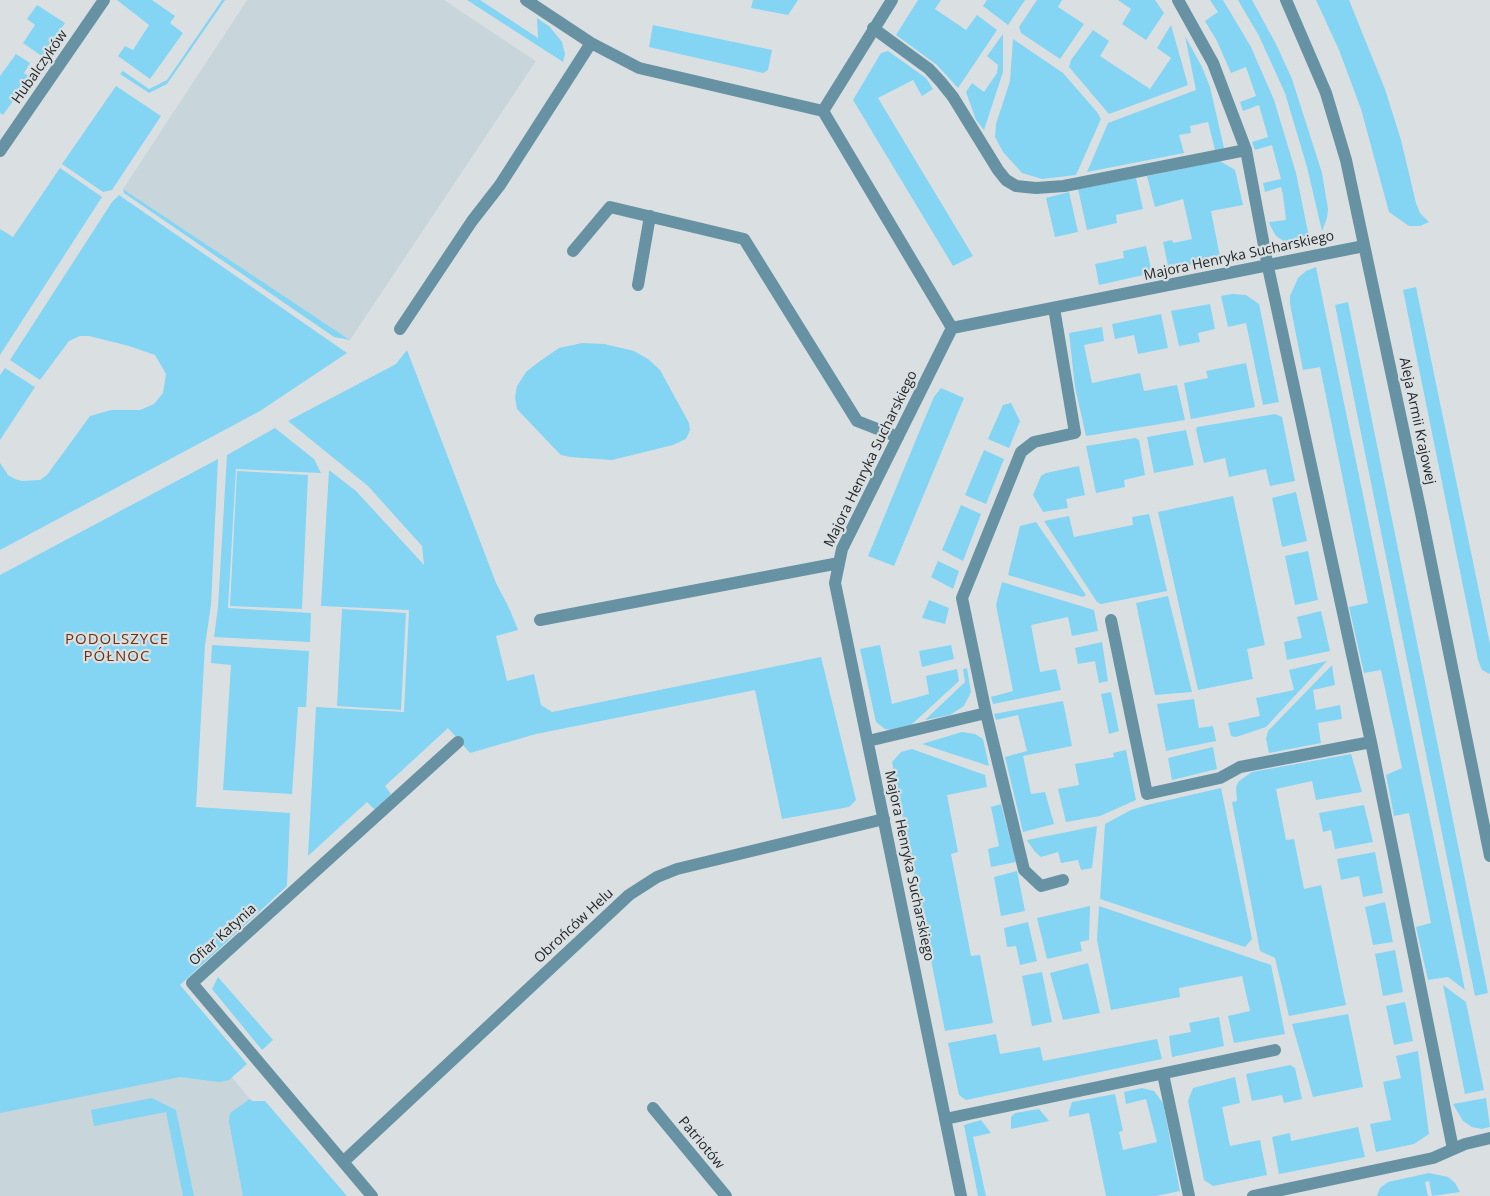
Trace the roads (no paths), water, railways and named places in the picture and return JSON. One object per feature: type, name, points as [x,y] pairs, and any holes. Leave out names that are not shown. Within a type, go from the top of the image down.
[{"type":"street","name":"Hubalczyków","points":[[0,151],[104,0]]},
{"type":"street","points":[[526,0],[591,43],[639,68],[823,111],[952,328]]},
{"type":"street","points":[[823,111],[892,0]]},
{"type":"street","points":[[1178,0],[1213,63],[1246,150],[1268,267],[1371,742],[1453,1149]]},
{"type":"street","name":"Aleja Armii Krajowej","points":[[1286,0],[1326,93],[1346,160],[1422,513],[1490,856]]},
{"type":"street","points":[[873,28],[930,69],[953,98],[998,170],[1006,180],[1016,186],[1036,188],[1064,186],[1246,150]]},
{"type":"street","points":[[400,329],[472,221],[500,185],[591,43]]},
{"type":"street","points":[[573,251],[610,207],[744,238],[857,421],[898,437]]},
{"type":"street","points":[[638,285],[650,216]]},
{"type":"street","name":"Majora Henryka Sucharskiego","points":[[962,1196],[835,583],[842,549],[952,328],[1268,267],[1338,250],[1364,246]]},
{"type":"street","points":[[1054,308],[1075,433],[1034,442],[1021,452],[962,598],[986,713],[1024,870],[1041,886],[1063,880]]},
{"type":"street","points":[[540,620],[839,563]]},
{"type":"street","points":[[1111,620],[1147,794],[1220,778],[1240,767],[1371,742]]},
{"type":"street","points":[[868,741],[986,713]]},
{"type":"street","name":"Ofiar Katynia","points":[[372,1196],[192,983],[458,742]]},
{"type":"street","name":"Obrońców Helu","points":[[343,1162],[629,896],[657,877],[677,869],[884,818]]},
{"type":"street","points":[[945,1119],[1275,1050]]},
{"type":"street","points":[[1163,1074],[1189,1196]]},
{"type":"street","name":"Patriotów","points":[[653,1108],[726,1196]]},
{"type":"street","points":[[1253,1196],[1432,1158],[1453,1149],[1490,1138]]},
{"type":"district","name":"PODOLSZYCE PÓŁNOC","points":[[117,648]]}]
